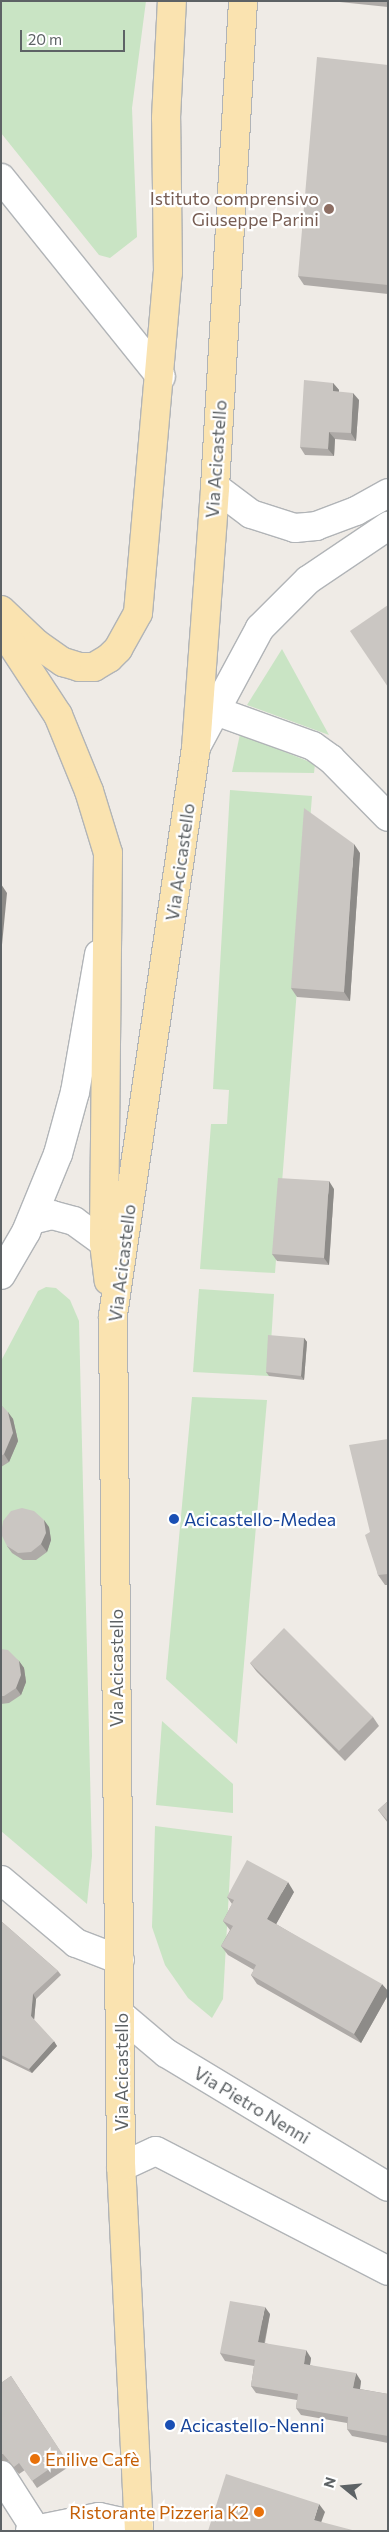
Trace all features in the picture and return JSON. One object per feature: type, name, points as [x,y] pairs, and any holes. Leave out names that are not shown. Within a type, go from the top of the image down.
[{"type":"main road","name":"Via Acicastello","points":[[139,2528],[122,2167],[114,1315],[196,748],[215,487],[243,1]]},
{"type":"main road","points":[[1,610],[37,644],[63,662],[80,667],[94,667],[109,658],[127,636],[138,613],[142,594],[168,273],[166,118],[173,10]]},
{"type":"main road","points":[[1,628],[58,715],[89,791],[108,853],[104,1243],[114,1315]]},
{"type":"street","points":[[1,178],[161,377]]},
{"type":"street","points":[[215,487],[240,508],[295,528],[316,526],[356,512],[388,493]]},
{"type":"street","points":[[196,748],[214,710],[260,628],[285,600],[388,526]]},
{"type":"street","points":[[214,710],[313,746],[331,759],[388,817]]},
{"type":"street","points":[[1,1275],[32,1220],[58,1154],[75,1092],[108,900]]},
{"type":"street","points":[[32,1220],[52,1215],[74,1221],[104,1243]]},
{"type":"street","points":[[1,1880],[76,1943],[120,1960]]},
{"type":"street","name":"Via Pietro Nenni","points":[[121,2015],[166,2053],[388,2187]]},
{"type":"street","points":[[122,2167],[156,2151],[388,2271]]},
{"type":"street","points":[[1,2475],[33,2530],[99,2517],[139,2528]]},
{"type":"green space","points":[[1,1],[146,1],[132,108],[137,237],[110,258],[99,255],[1,133]]},
{"type":"green space","points":[[282,649],[329,735],[247,705]]},
{"type":"green space","points":[[240,734],[315,764],[314,773],[232,772]]},
{"type":"green space","points":[[230,790],[312,796],[275,1273],[200,1269],[211,1124],[227,1124],[229,1090],[213,1089]]},
{"type":"green space","points":[[46,1287],[56,1288],[70,1300],[79,1321],[92,1856],[87,1904],[1,1831],[1,1361],[38,1291]]},
{"type":"green space","points":[[199,1289],[274,1294],[269,1376],[193,1372]]},
{"type":"green space","points":[[192,1397],[267,1400],[237,1744],[166,1679]]},
{"type":"green space","points":[[162,1721],[233,1784],[233,1813],[156,1805]]},
{"type":"green space","points":[[155,1826],[232,1836],[223,1999],[212,2018],[188,1998],[165,1965],[152,1927]]},
{"type":"building","points":[[317,57],[388,65],[388,285],[298,276]]},
{"type":"building","points":[[304,380],[333,383],[333,391],[353,393],[351,433],[329,432],[328,449],[300,447]]},
{"type":"building","points":[[388,605],[388,687],[350,631]]},
{"type":"building","points":[[304,808],[354,844],[344,992],[291,988]]},
{"type":"building","points":[[278,1178],[329,1181],[324,1258],[272,1254]]},
{"type":"building","points":[[268,1335],[304,1338],[301,1376],[266,1372]]},
{"type":"building","points":[[1,1405],[8,1412],[13,1433],[4,1454],[1,1456]]},
{"type":"building","points":[[388,1439],[388,1574],[378,1575],[365,1535],[370,1532],[349,1445]]},
{"type":"building","points":[[22,1508],[34,1511],[44,1520],[46,1533],[41,1544],[31,1552],[18,1553],[7,1546],[1,1534],[3,1521],[11,1511]]},
{"type":"building","points":[[284,1628],[373,1717],[339,1751],[250,1663]]},
{"type":"building","points":[[1,1649],[8,1650],[19,1661],[21,1675],[16,1688],[4,1696],[1,1696]]},
{"type":"building","points":[[388,1801],[388,1821],[378,1810]]},
{"type":"building","points":[[247,1860],[288,1882],[267,1919],[382,1984],[354,2034],[251,1975],[256,1965],[221,1946],[233,1926],[223,1921],[234,1900],[227,1897]]},
{"type":"building","points":[[1,1921],[58,1971],[33,1994],[31,2016],[54,2041],[29,2069],[1,2055]]},
{"type":"building","points":[[230,2301],[265,2307],[258,2342],[306,2350],[304,2364],[356,2373],[353,2388],[388,2394],[388,2436],[347,2429],[348,2417],[296,2408],[298,2394],[251,2386],[255,2360],[220,2353]]},
{"type":"building","points":[[11,2376],[65,2458],[32,2481],[19,2463],[14,2467],[1,2454],[1,2383]]},
{"type":"building","points":[[226,2474],[319,2504],[314,2520],[356,2531],[208,2531]]},
{"type":"place","name":"Istituto comprensivo Giuseppe Parini","points":[[329,209]]},
{"type":"place","name":"Acicastello-Medea","points":[[174,1519]]},
{"type":"place","name":"Acicastello-Nenni","points":[[170,2425]]},
{"type":"place","name":"Enilive Cafè","points":[[35,2459]]},
{"type":"place","name":"Ristorante Pizzeria K2","points":[[259,2512]]}]
